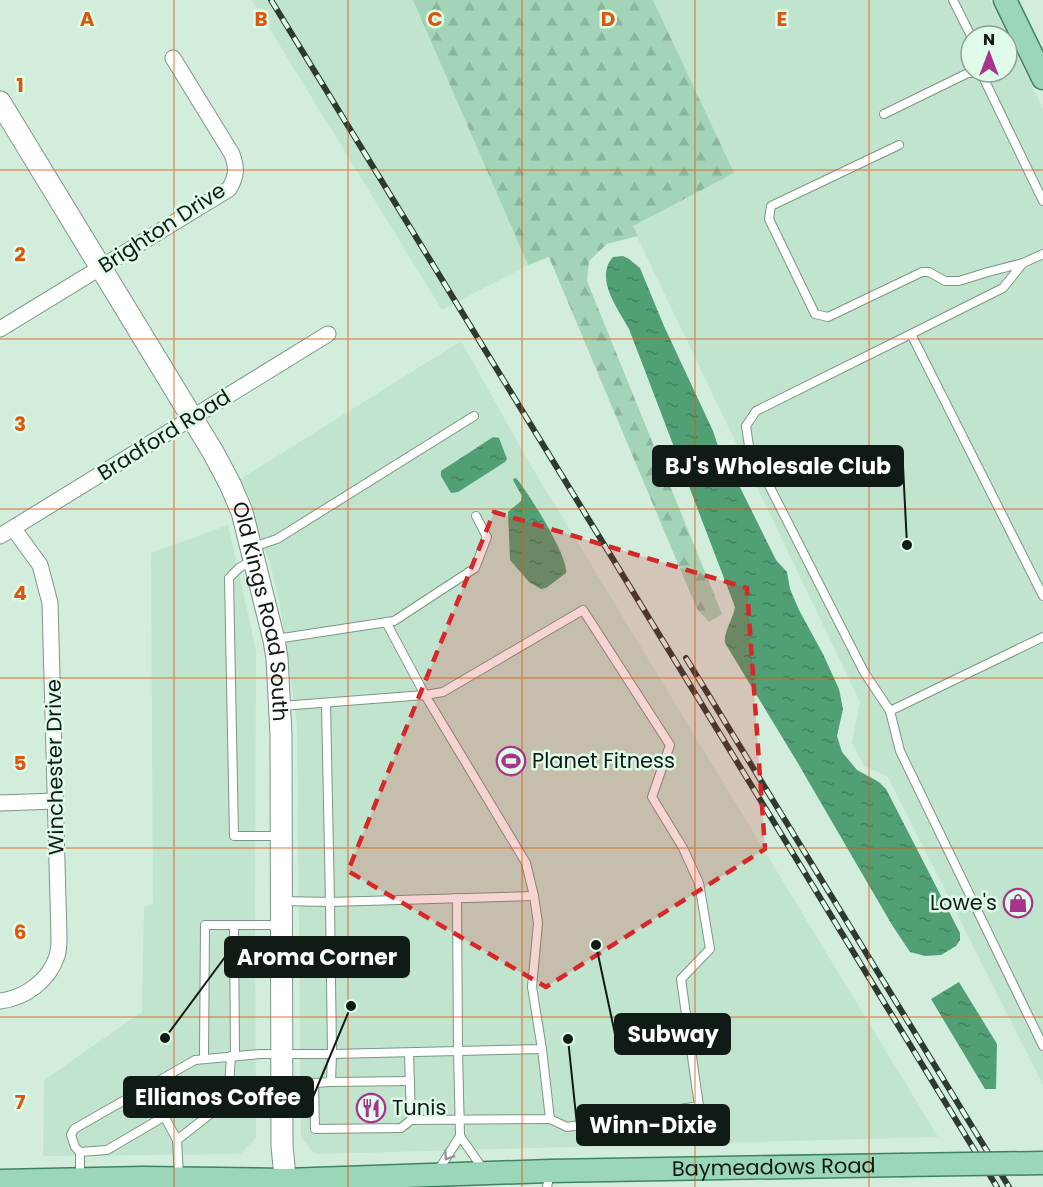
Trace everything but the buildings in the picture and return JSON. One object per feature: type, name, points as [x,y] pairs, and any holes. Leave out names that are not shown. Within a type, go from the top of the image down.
[{"type":"main road","points":[[1005,0],[1043,78]]},
{"type":"main road","name":"Baymeadows Road","points":[[0,1181],[80,1180],[154,1183],[179,1179],[286,1184],[435,1175],[486,1174],[549,1179],[902,1165],[1043,1163]]},
{"type":"street","name":"Brighton Drive","points":[[0,329],[229,189],[236,179],[236,166],[232,153],[173,58]]},
{"type":"street","name":"Old Kings Road South","points":[[3,115],[101,267],[193,417],[230,484],[242,512],[253,553],[274,640],[279,706],[282,1146],[286,1184]]},
{"type":"street","name":"Bradford Road","points":[[7,532],[328,334]]},
{"type":"street","name":"Winchester Drive","points":[[0,1001],[17,997],[34,988],[41,981],[57,955],[59,937],[50,603],[40,565],[7,532]]},
{"type":"street","points":[[0,803],[56,801]]},
{"type":"lane","points":[[953,0],[965,24]]},
{"type":"lane","points":[[884,114],[968,73],[976,73],[983,77],[1043,201]]},
{"type":"lane","points":[[899,145],[771,206],[769,219],[815,314],[828,317],[922,272],[929,272],[945,281],[959,281],[1023,263],[1043,254]]},
{"type":"lane","points":[[1023,263],[1003,288],[756,411],[746,426],[749,446],[864,672],[890,711],[900,752],[1043,1046]]},
{"type":"lane","points":[[911,334],[1039,580],[1043,596]]},
{"type":"lane","points":[[281,836],[234,836],[229,578],[253,553],[474,416]]},
{"type":"lane","points":[[274,640],[394,621],[475,568],[487,537],[476,516]]},
{"type":"lane","points":[[279,706],[443,692],[583,610],[670,745],[652,797],[683,848],[699,883],[710,949],[681,979],[699,1106],[567,1127],[550,1119],[459,1119],[411,1120],[401,1128],[315,1129],[314,1083],[410,1081]]},
{"type":"lane","points":[[386,622],[425,695],[526,863],[538,923],[532,987],[550,1119]]},
{"type":"lane","points":[[890,711],[1043,637]]},
{"type":"lane","points":[[326,703],[331,1082]]},
{"type":"lane","points":[[282,901],[534,897]]},
{"type":"lane","points":[[457,898],[460,1136],[486,1174]]},
{"type":"lane","points":[[204,1058],[205,925],[282,925]]},
{"type":"lane","points":[[177,1140],[228,1100],[233,1056],[234,925]]},
{"type":"lane","points":[[80,1180],[80,1152],[75,1147],[71,1135],[74,1129],[195,1059],[282,1054],[542,1049]]},
{"type":"lane","points":[[409,1053],[411,1120]]},
{"type":"lane","points":[[148,1086],[177,1140],[179,1179]]},
{"type":"lane","points":[[282,1108],[314,1108]]},
{"type":"lane","points":[[80,1152],[107,1150],[165,1116]]},
{"type":"lane","points":[[435,1175],[460,1136]]},
{"type":"highlighted area","points":[[494,512],[747,588],[765,849],[546,987],[348,871]]},
{"type":"shaded area","points":[[252,0],[413,0],[528,265],[442,310]]},
{"type":"shaded area","points":[[653,0],[990,0],[1002,24],[959,24],[959,84],[1019,84],[1019,60],[1043,109],[1043,1085],[888,777],[864,766],[852,743],[860,702],[632,226],[733,173]]},
{"type":"shaded area","points":[[461,341],[527,459],[938,1137],[320,1154],[314,1153],[301,1137],[297,723],[280,605],[269,560],[239,480]]},
{"type":"shaded area","points":[[228,525],[256,650],[256,1138],[240,1154],[43,1156],[44,1080],[142,1012],[144,907],[153,904],[151,553]]},
{"type":"green space","points":[[413,0],[653,0],[734,173],[633,226],[638,236],[607,244],[589,261],[587,281],[722,614],[709,622],[697,609],[549,257],[528,265]]},
{"type":"water","points":[[623,256],[640,268],[718,446],[730,460],[731,469],[776,560],[787,572],[790,589],[799,610],[839,689],[843,709],[837,736],[842,752],[857,770],[879,782],[886,789],[960,933],[960,940],[956,946],[941,955],[925,956],[910,952],[725,643],[725,635],[735,607],[629,329],[614,303],[607,284],[608,265],[613,257]]},
{"type":"water","points":[[493,437],[499,438],[507,459],[505,462],[458,492],[451,493],[441,476],[441,471]]},
{"type":"water","points":[[516,478],[547,525],[565,565],[566,573],[546,588],[541,589],[529,582],[510,560],[508,512],[521,501],[522,496],[513,479]]},
{"type":"water","points":[[959,982],[997,1044],[996,1089],[985,1089],[931,999]]},
{"type":"railway","points":[[271,0],[997,1187]]},
{"type":"railway","points":[[686,658],[1009,1187]]},
{"type":"place","name":"BJ's Wholesale Club","points":[[907,545]]},
{"type":"place","name":"Planet Fitness","points":[[511,761]]},
{"type":"place","name":"Lowe's","points":[[1018,903]]},
{"type":"place","name":"Subway","points":[[596,945]]},
{"type":"place","name":"Ellianos Coffee","points":[[351,1006]]},
{"type":"place","name":"Aroma Corner","points":[[165,1038]]},
{"type":"place","name":"Winn-Dixie","points":[[568,1039]]},
{"type":"place","name":"Tunis","points":[[371,1108]]}]
